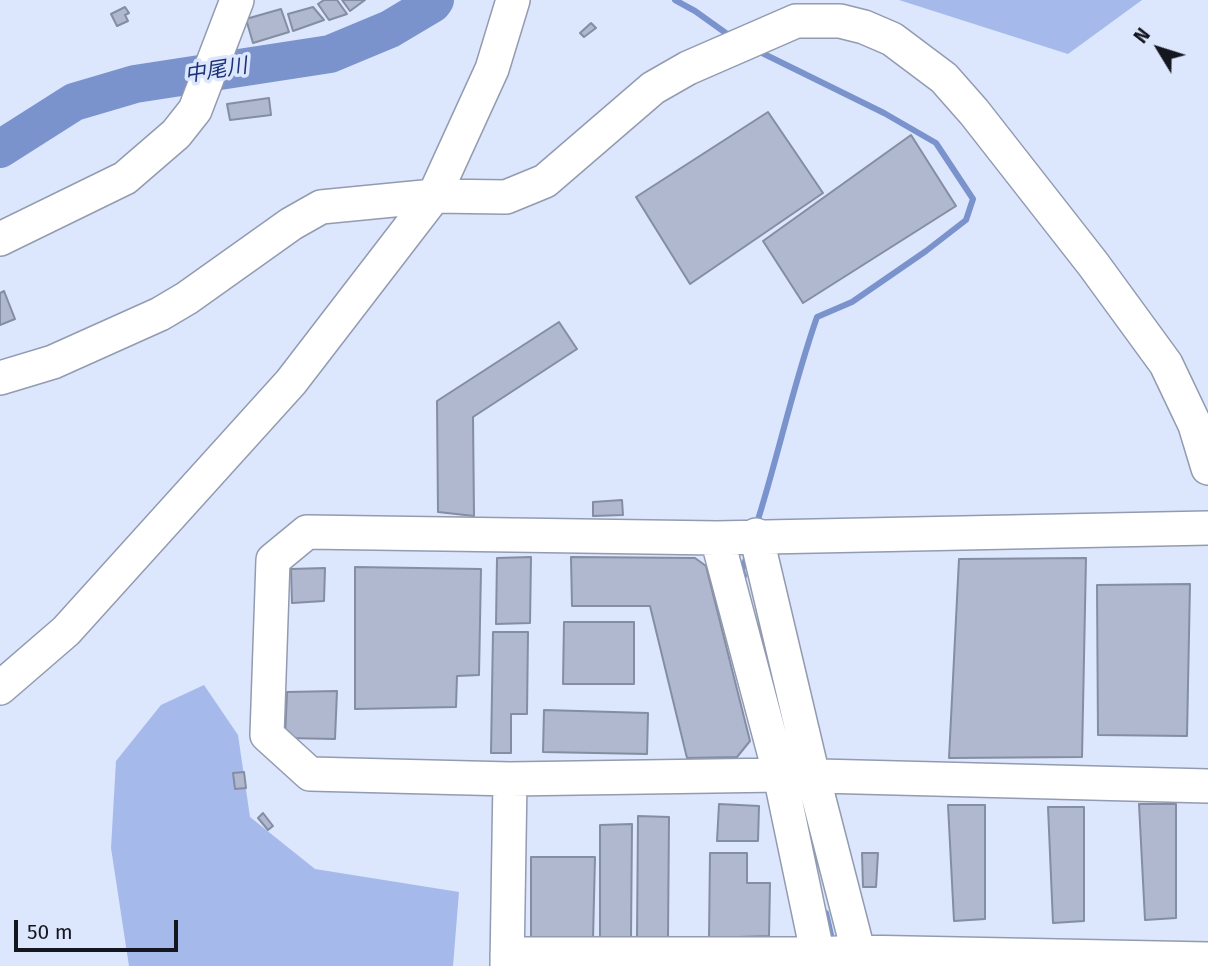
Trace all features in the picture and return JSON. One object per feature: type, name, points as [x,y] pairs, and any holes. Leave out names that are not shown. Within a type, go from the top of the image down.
[{"type":"street","points":[[0,239],[125,178],[176,134],[195,110],[237,0]]},
{"type":"street","points":[[0,688],[66,631],[291,382],[434,196],[492,69],[513,0]]},
{"type":"street","points":[[0,378],[53,362],[160,314],[187,298],[291,224],[321,207],[434,196],[506,197],[545,181],[653,89],[688,68],[796,22],[840,21],[864,27],[892,39],[944,78],[974,112],[1166,363],[1195,425],[1208,468]]},
{"type":"street","points":[[1208,528],[717,538],[307,532],[273,560],[267,735],[310,774],[510,779],[780,775],[1208,786]]},
{"type":"street","points":[[756,536],[860,959]]},
{"type":"street","points":[[717,538],[780,775],[819,960]]},
{"type":"street","points":[[510,779],[507,960],[1208,959]]},
{"type":"shaded area","points":[[899,0],[1142,0],[1068,54]]},
{"type":"shaded area","points":[[204,685],[238,735],[250,817],[315,869],[459,892],[453,966],[129,966],[111,848],[116,761],[161,705]]},
{"type":"building","points":[[324,0],[337,0],[347,14],[329,20],[318,4]]},
{"type":"building","points":[[342,0],[365,0],[350,11]]},
{"type":"building","points":[[125,7],[129,13],[125,15],[128,21],[117,26],[111,14]]},
{"type":"building","points":[[313,7],[324,20],[293,31],[288,14]]},
{"type":"building","points":[[281,9],[289,32],[253,43],[246,19]]},
{"type":"building","points":[[591,23],[596,28],[584,37],[580,33]]},
{"type":"building","points":[[269,98],[271,115],[230,120],[227,104]]},
{"type":"building","points":[[768,112],[823,193],[690,284],[636,197]]},
{"type":"building","points":[[911,135],[956,206],[803,303],[763,241]]},
{"type":"building","points":[[4,291],[15,319],[0,325],[0,293]]},
{"type":"building","points":[[559,322],[577,349],[473,417],[474,516],[438,512],[437,401]]},
{"type":"building","points":[[622,500],[623,515],[593,516],[593,502]]},
{"type":"building","points":[[531,557],[530,623],[496,624],[497,558]]},
{"type":"building","points":[[571,557],[695,558],[706,566],[750,741],[737,757],[687,758],[650,606],[572,606]]},
{"type":"building","points":[[1086,558],[1082,757],[949,758],[959,559]]},
{"type":"building","points":[[355,567],[481,569],[479,675],[457,676],[456,707],[355,709]]},
{"type":"building","points":[[325,568],[324,601],[292,603],[291,569]]},
{"type":"building","points":[[1190,584],[1187,736],[1098,735],[1097,585]]},
{"type":"building","points":[[564,622],[634,622],[634,684],[563,684]]},
{"type":"building","points":[[493,632],[528,632],[527,714],[511,714],[511,753],[491,753]]},
{"type":"building","points":[[337,691],[335,739],[285,738],[287,692]]},
{"type":"building","points":[[544,710],[648,713],[647,754],[543,752]]},
{"type":"building","points":[[244,772],[246,788],[235,789],[233,773]]},
{"type":"building","points":[[719,804],[759,806],[758,841],[717,841]]},
{"type":"building","points":[[1139,804],[1176,804],[1176,918],[1145,920]]},
{"type":"building","points":[[948,805],[985,805],[985,919],[954,921]]},
{"type":"building","points":[[1048,807],[1084,807],[1084,921],[1053,923]]},
{"type":"building","points":[[263,813],[273,826],[268,830],[258,818]]},
{"type":"building","points":[[638,816],[669,817],[668,937],[637,938]]},
{"type":"building","points":[[632,824],[631,938],[600,938],[600,825]]},
{"type":"building","points":[[710,853],[747,853],[747,883],[770,883],[769,936],[709,938]]},
{"type":"building","points":[[862,853],[878,853],[876,887],[863,887]]},
{"type":"building","points":[[531,857],[595,857],[593,939],[531,939]]},
{"type":"waterway","name":"中尾川","points":[[0,149],[74,102],[135,84],[330,54],[390,29],[435,0]]},
{"type":"waterway","points":[[675,0],[730,36]]},
{"type":"waterway","points":[[756,526],[817,317],[852,302],[926,251],[966,220],[973,199],[936,143],[884,113],[758,51]]},
{"type":"waterway","points":[[744,576],[742,570],[748,553]]},
{"type":"waterway","points":[[826,913],[833,944]]}]
